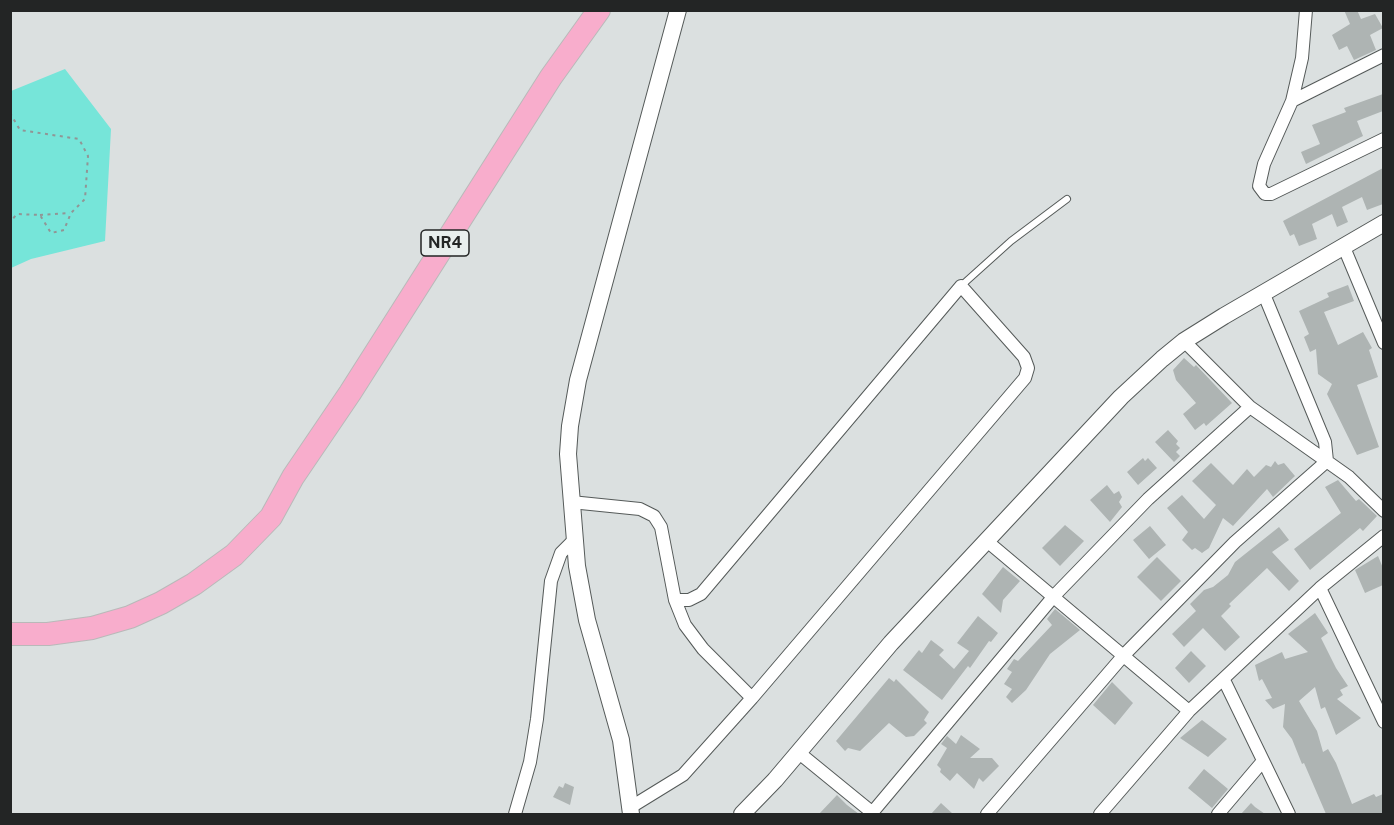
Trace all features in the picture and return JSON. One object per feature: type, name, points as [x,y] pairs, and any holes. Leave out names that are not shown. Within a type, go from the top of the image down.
[{"type":"highway","name":"NR4","points":[[10,634],[48,634],[92,628],[130,617],[194,584],[234,555],[271,517],[293,477],[350,393],[551,77],[599,10]]},
{"type":"highway","name":"NR4","points":[[10,618],[63,618],[95,612],[161,588],[221,547],[293,477]]},
{"type":"street","points":[[675,600],[689,600],[700,594],[961,286],[1024,357],[1028,373],[958,459],[753,698],[682,775],[631,811],[621,740],[587,620],[574,540],[569,445],[578,380],[678,10]]},
{"type":"street","points":[[1306,10],[1302,58],[1292,100],[1258,181],[1265,194],[1271,194],[1308,178],[1383,139]]},
{"type":"street","points":[[1292,100],[1383,55]]},
{"type":"street","points":[[742,814],[891,643],[1122,397],[1184,341],[1263,292],[1383,223]]},
{"type":"street","points":[[1344,245],[1383,343]]},
{"type":"street","points":[[1263,292],[1325,442],[1327,461]]},
{"type":"street","points":[[1184,341],[1250,407],[1327,461],[1383,511]]},
{"type":"street","points":[[798,752],[872,814],[1054,596],[1148,499],[1250,407]]},
{"type":"street","points":[[987,814],[1124,655],[1234,542],[1327,461]]},
{"type":"street","points":[[572,502],[640,509],[654,516],[661,528],[675,600],[686,625],[703,649],[753,698]]},
{"type":"street","points":[[1100,814],[1189,711],[1320,588],[1383,536]]},
{"type":"street","points":[[515,814],[530,762],[537,720],[551,581],[561,553],[574,540]]},
{"type":"street","points":[[988,542],[1189,711]]},
{"type":"street","points":[[1320,588],[1383,722]]},
{"type":"street","points":[[1224,680],[1289,814]]},
{"type":"street","points":[[1218,814],[1263,761]]},
{"type":"lane","points":[[961,286],[1011,241],[1067,199]]},
{"type":"path","points":[[10,113],[20,130],[79,139],[88,156],[85,199],[71,213],[64,230],[51,233],[40,215]]},
{"type":"path","points":[[10,222],[17,214],[71,213]]},
{"type":"shaded area","points":[[65,69],[111,129],[105,241],[31,259],[11,268],[11,91]]},
{"type":"building","points":[[1344,10],[1357,10],[1361,19],[1375,14],[1383,28],[1370,35],[1376,50],[1354,60],[1347,46],[1339,50],[1332,35],[1350,24]]},
{"type":"building","points":[[1383,94],[1383,111],[1357,121],[1363,136],[1306,164],[1301,152],[1320,144],[1312,125],[1346,112],[1344,108]]},
{"type":"building","points":[[1383,168],[1383,204],[1367,210],[1362,197],[1342,207],[1348,222],[1337,227],[1332,214],[1312,224],[1317,239],[1299,246],[1294,234],[1290,236],[1283,221]]},
{"type":"building","points":[[1348,285],[1354,301],[1324,312],[1338,345],[1363,332],[1372,348],[1369,350],[1378,377],[1357,385],[1379,447],[1357,455],[1327,394],[1332,384],[1318,374],[1316,349],[1310,352],[1304,337],[1309,334],[1299,311],[1329,297],[1327,293]]},
{"type":"building","points":[[1184,358],[1194,367],[1196,365],[1232,403],[1206,426],[1204,423],[1195,430],[1183,414],[1196,403],[1176,380],[1173,370]]},
{"type":"building","points":[[1168,430],[1178,441],[1176,444],[1180,448],[1176,452],[1180,456],[1174,462],[1155,442]]},
{"type":"building","points":[[1143,458],[1145,461],[1148,458],[1157,468],[1138,485],[1127,472]]},
{"type":"building","points":[[1275,461],[1278,465],[1284,463],[1295,476],[1273,497],[1267,489],[1233,526],[1223,518],[1209,548],[1202,553],[1195,548],[1192,550],[1182,540],[1188,532],[1167,508],[1182,495],[1204,519],[1216,505],[1192,481],[1211,463],[1233,485],[1247,469],[1254,477],[1266,465],[1271,467]]},
{"type":"building","points":[[1338,480],[1356,501],[1359,499],[1377,516],[1363,531],[1360,528],[1310,570],[1294,549],[1341,513],[1325,487]]},
{"type":"building","points":[[1107,485],[1114,494],[1119,491],[1122,497],[1119,502],[1122,507],[1110,522],[1090,500]]},
{"type":"building","points":[[1065,525],[1084,541],[1060,566],[1042,548]]},
{"type":"building","points":[[1150,526],[1166,545],[1149,559],[1133,540]]},
{"type":"building","points":[[1279,527],[1289,540],[1272,552],[1299,581],[1289,591],[1267,568],[1229,604],[1231,606],[1221,616],[1240,637],[1225,651],[1203,628],[1184,647],[1172,634],[1196,611],[1190,604],[1204,590],[1213,587],[1228,575],[1235,562]]},
{"type":"building","points":[[1378,556],[1383,568],[1383,585],[1365,593],[1355,570]]},
{"type":"building","points":[[1157,557],[1181,581],[1161,601],[1137,577]]},
{"type":"building","points":[[1003,567],[1020,581],[1003,600],[1001,613],[982,594]]},
{"type":"building","points":[[1055,609],[1080,630],[1050,654],[1026,690],[1012,703],[1006,697],[1012,689],[1004,684],[1012,672],[1007,669],[1014,659],[1018,661],[1052,625],[1047,619]]},
{"type":"building","points":[[1315,613],[1328,633],[1321,638],[1348,686],[1340,690],[1343,695],[1337,699],[1361,718],[1336,735],[1325,707],[1321,709],[1315,687],[1299,701],[1317,731],[1323,752],[1328,749],[1336,763],[1352,804],[1374,794],[1376,797],[1383,794],[1383,814],[1326,814],[1304,763],[1302,764],[1292,739],[1283,727],[1285,704],[1273,709],[1265,700],[1272,698],[1262,679],[1259,681],[1255,665],[1282,652],[1285,659],[1308,652],[1288,634]]},
{"type":"building","points":[[978,616],[998,633],[991,642],[989,641],[970,668],[968,666],[942,700],[903,670],[919,650],[922,653],[931,640],[944,650],[939,655],[954,669],[969,651],[957,643]]},
{"type":"building","points":[[1191,651],[1206,666],[1189,683],[1175,668]]},
{"type":"building","points":[[889,678],[894,682],[896,679],[929,712],[924,720],[927,723],[914,736],[906,737],[889,723],[860,751],[848,748],[845,751],[836,741]]},
{"type":"building","points":[[1112,682],[1133,703],[1115,725],[1093,705]]},
{"type":"building","points":[[1202,720],[1227,739],[1208,757],[1180,738]]},
{"type":"building","points":[[961,735],[980,749],[970,758],[992,758],[999,766],[983,782],[979,778],[974,789],[957,773],[950,781],[940,772],[941,769],[937,765],[947,748],[941,744],[947,736],[956,744]]},
{"type":"building","points":[[1204,769],[1228,789],[1212,808],[1188,788]]},
{"type":"building","points":[[565,783],[574,787],[570,805],[553,797],[559,786],[563,788]]},
{"type":"building","points":[[837,795],[847,805],[859,814],[819,814]]},
{"type":"building","points":[[941,803],[953,814],[931,814]]},
{"type":"building","points":[[1251,803],[1255,807],[1265,814],[1241,814]]}]
